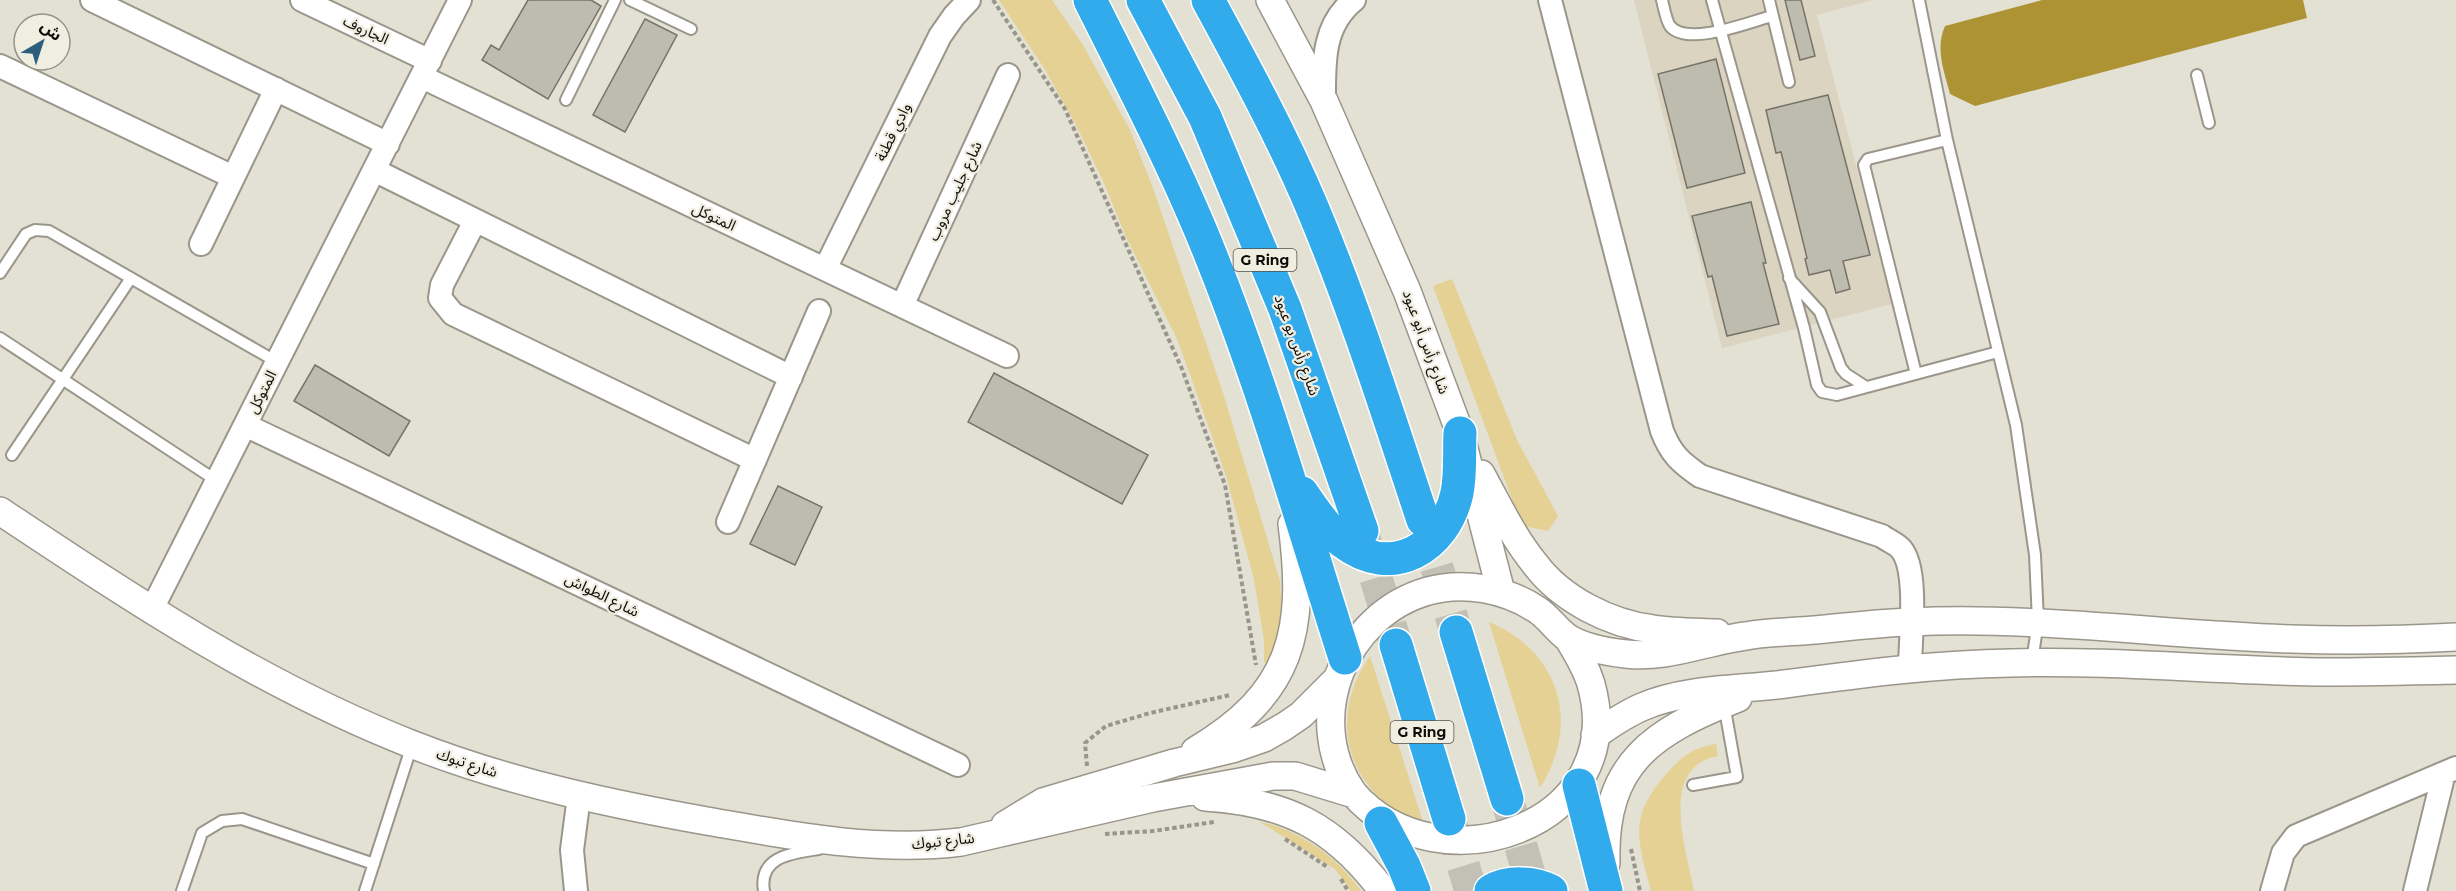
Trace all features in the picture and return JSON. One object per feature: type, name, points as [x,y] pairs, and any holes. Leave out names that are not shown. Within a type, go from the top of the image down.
[{"type":"highway","points":[[1090,0],[1167,153],[1232,313],[1285,469],[1340,669]]},
{"type":"highway","name":"شارع رأس بو عبود","points":[[1143,0],[1205,117],[1286,309],[1362,531]]},
{"type":"highway","points":[[1208,0],[1278,134],[1312,208],[1370,359],[1423,520]]},
{"type":"highway","points":[[1285,469],[1331,532],[1344,543],[1357,551],[1393,559],[1407,556],[1427,545],[1446,525],[1457,492],[1460,433]]},
{"type":"highway","points":[[1456,632],[1507,800]]},
{"type":"highway","name":"G Ring","points":[[1396,645],[1449,819]]},
{"type":"highway","points":[[1579,785],[1606,891]]},
{"type":"highway","points":[[1381,823],[1404,866],[1414,891]]},
{"type":"highway","points":[[1491,891],[1497,887],[1522,883],[1551,891]]},
{"type":"street","points":[[92,0],[388,144]]},
{"type":"street","name":"الجاروف","points":[[302,0],[426,69]]},
{"type":"street","name":"المتوكل","points":[[151,611],[460,0]]},
{"type":"street","name":"وادي قطنة","points":[[825,270],[940,36],[969,0]]},
{"type":"street","points":[[1079,0],[1115,50]]},
{"type":"street","name":"شارع رأس أبو عبود","points":[[1270,0],[1324,101],[1407,291],[1460,433],[1501,592]]},
{"type":"street","name":"شارع رأس أبو عبود","points":[[1324,101],[1325,57],[1331,31],[1338,16],[1354,0]]},
{"type":"street","points":[[1550,0],[1659,420],[1670,451],[1700,476],[1881,536],[1901,548],[1912,582],[1910,668]]},
{"type":"street","points":[[0,66],[233,177]]},
{"type":"street","name":"المتوكل","points":[[426,69],[825,270],[1007,356]]},
{"type":"street","name":"شارع جليب مروب","points":[[902,306],[1008,75]]},
{"type":"street","points":[[201,244],[276,89]]},
{"type":"street","points":[[374,170],[791,377]]},
{"type":"street","points":[[475,220],[441,285],[440,298],[453,314],[755,460]]},
{"type":"street","points":[[728,522],[819,311]]},
{"type":"street","name":"شارع الطواش","points":[[245,424],[958,765]]},
{"type":"street","points":[[1460,433],[1517,539],[1536,567],[1559,588],[1591,609],[1618,620],[1651,629],[1745,636]]},
{"type":"street","points":[[1174,763],[1220,735],[1246,714],[1260,701],[1281,667],[1297,615],[1298,585],[1285,469]]},
{"type":"street","name":"شارع تبوك","points":[[0,511],[151,611],[263,676],[323,706],[412,745],[480,768],[579,796],[784,835],[855,843],[929,846],[962,842],[989,835],[1090,800],[1174,763],[1232,749],[1264,738],[1300,714],[1340,669]]},
{"type":"street","points":[[1465,586],[1501,592],[1535,608],[1552,621],[1568,638],[1582,660],[1591,684],[1596,709],[1595,735],[1590,761],[1579,785],[1556,815],[1525,837],[1489,850],[1451,851],[1414,842],[1381,823],[1354,794],[1340,768],[1332,739],[1330,709],[1340,669],[1366,628],[1395,605],[1429,591],[1465,586]]},
{"type":"street","points":[[1568,638],[1601,650],[1631,655],[1675,652],[1745,636],[1910,622],[2038,621],[2288,639],[2376,641],[2456,637]]},
{"type":"street","points":[[1595,735],[1643,706],[1671,698],[1710,691],[1910,668],[2032,662],[2323,672],[2456,670]]},
{"type":"street","points":[[1606,891],[1607,822],[1622,779],[1641,752],[1682,722],[1768,686]]},
{"type":"street","points":[[2272,891],[2283,853],[2296,836],[2450,770]]},
{"type":"street","points":[[2415,891],[2450,770]]},
{"type":"street","name":"شارع تبوك","points":[[1090,800],[1153,798],[1273,776],[1295,776],[1354,794]]},
{"type":"street","points":[[576,891],[572,850],[579,796]]},
{"type":"street","points":[[1153,798],[1206,797],[1240,800],[1270,806],[1303,819],[1331,836],[1358,861],[1383,891]]},
{"type":"lane","points":[[566,100],[615,0]]},
{"type":"lane","points":[[630,0],[691,30]]},
{"type":"lane","points":[[1662,0],[1669,25],[1677,33],[1687,36],[1720,31],[1772,16]]},
{"type":"lane","points":[[1712,0],[1817,386],[1822,392],[1837,395],[1998,352]]},
{"type":"lane","points":[[1769,0],[1789,82]]},
{"type":"lane","points":[[1919,0],[1947,140],[2016,424],[2035,555],[2038,621],[2032,662]]},
{"type":"lane","points":[[2197,75],[2209,123]]},
{"type":"lane","points":[[1916,374],[1864,165],[1868,159],[1947,140]]},
{"type":"lane","points":[[0,273],[26,234],[36,230],[49,231],[277,362]]},
{"type":"lane","points":[[1788,277],[1821,312],[1841,368],[1866,387]]},
{"type":"lane","points":[[12,455],[131,278]]},
{"type":"lane","points":[[0,338],[217,481]]},
{"type":"lane","points":[[1693,785],[1737,777],[1724,704]]},
{"type":"lane","points":[[365,891],[412,745]]},
{"type":"lane","points":[[182,891],[202,833],[222,821],[242,819],[374,864]]},
{"type":"lane","points":[[764,891],[765,871],[772,862],[780,857],[855,843]]},
{"type":"path","points":[[993,0],[1065,109],[1182,369],[1226,485],[1257,676]]},
{"type":"path","points":[[1221,821],[1153,831],[1103,834],[1090,800],[1085,744],[1106,726],[1150,713],[1237,693]]},
{"type":"path","points":[[1283,838],[1328,867],[1341,879],[1348,891]]},
{"type":"path","points":[[1630,847],[1640,891]]},
{"type":"shaded area","points":[[999,0],[1052,0],[1083,45],[1130,130],[1153,188],[1223,393],[1280,581],[1282,611],[1278,642],[1267,663],[1264,663],[1264,640],[1254,579],[1226,476],[1178,341],[1127,239],[1103,181],[1075,123],[1044,68]]},
{"type":"shaded area","points":[[1634,0],[1873,0],[1817,15],[1892,304],[1722,348]]},
{"type":"shaded area","points":[[2042,0],[2303,0],[2307,18],[1975,106],[1950,94],[1941,52],[1945,26]]},
{"type":"shaded area","points":[[1452,279],[1517,440],[1558,516],[1548,531],[1524,526],[1516,510],[1433,286]]},
{"type":"shaded area","points":[[1489,622],[1513,635],[1533,651],[1547,670],[1556,692],[1561,714],[1559,738],[1552,763],[1540,788]]},
{"type":"shaded area","points":[[1370,656],[1424,825],[1399,813],[1378,796],[1362,777],[1352,755],[1347,731],[1349,706],[1356,681]]},
{"type":"shaded area","points":[[1716,744],[1718,756],[1699,763],[1688,776],[1682,793],[1680,813],[1682,834],[1694,891],[1651,891],[1642,856],[1639,828],[1647,801],[1679,761],[1695,750]]},
{"type":"shaded area","points":[[1260,822],[1289,831],[1317,847],[1352,879],[1361,891],[1351,891],[1335,869]]},
{"type":"building","points":[[528,0],[591,0],[601,6],[548,99],[482,60],[491,45],[499,50]]},
{"type":"building","points":[[1785,0],[1801,0],[1815,56],[1800,60]]},
{"type":"building","points":[[645,19],[677,35],[625,132],[593,115]]},
{"type":"building","points":[[1716,59],[1745,173],[1687,188],[1658,74]]},
{"type":"building","points":[[1828,95],[1870,255],[1843,261],[1850,289],[1836,293],[1830,270],[1809,275],[1805,259],[1807,258],[1781,152],[1776,153],[1766,110]]},
{"type":"building","points":[[1751,202],[1766,263],[1763,263],[1779,324],[1727,336],[1712,276],[1708,277],[1692,216]]},
{"type":"building","points":[[315,365],[410,421],[389,456],[294,401]]},
{"type":"building","points":[[994,373],[1148,455],[1122,504],[968,422]]},
{"type":"building","points":[[778,486],[822,507],[795,565],[750,544]]},
{"type":"tunnel","points":[[1423,520],[1456,632]]},
{"type":"tunnel","points":[[1362,531],[1396,645]]},
{"type":"tunnel","points":[[1507,799],[1534,891]]},
{"type":"tunnel","points":[[1449,819],[1471,891]]}]
